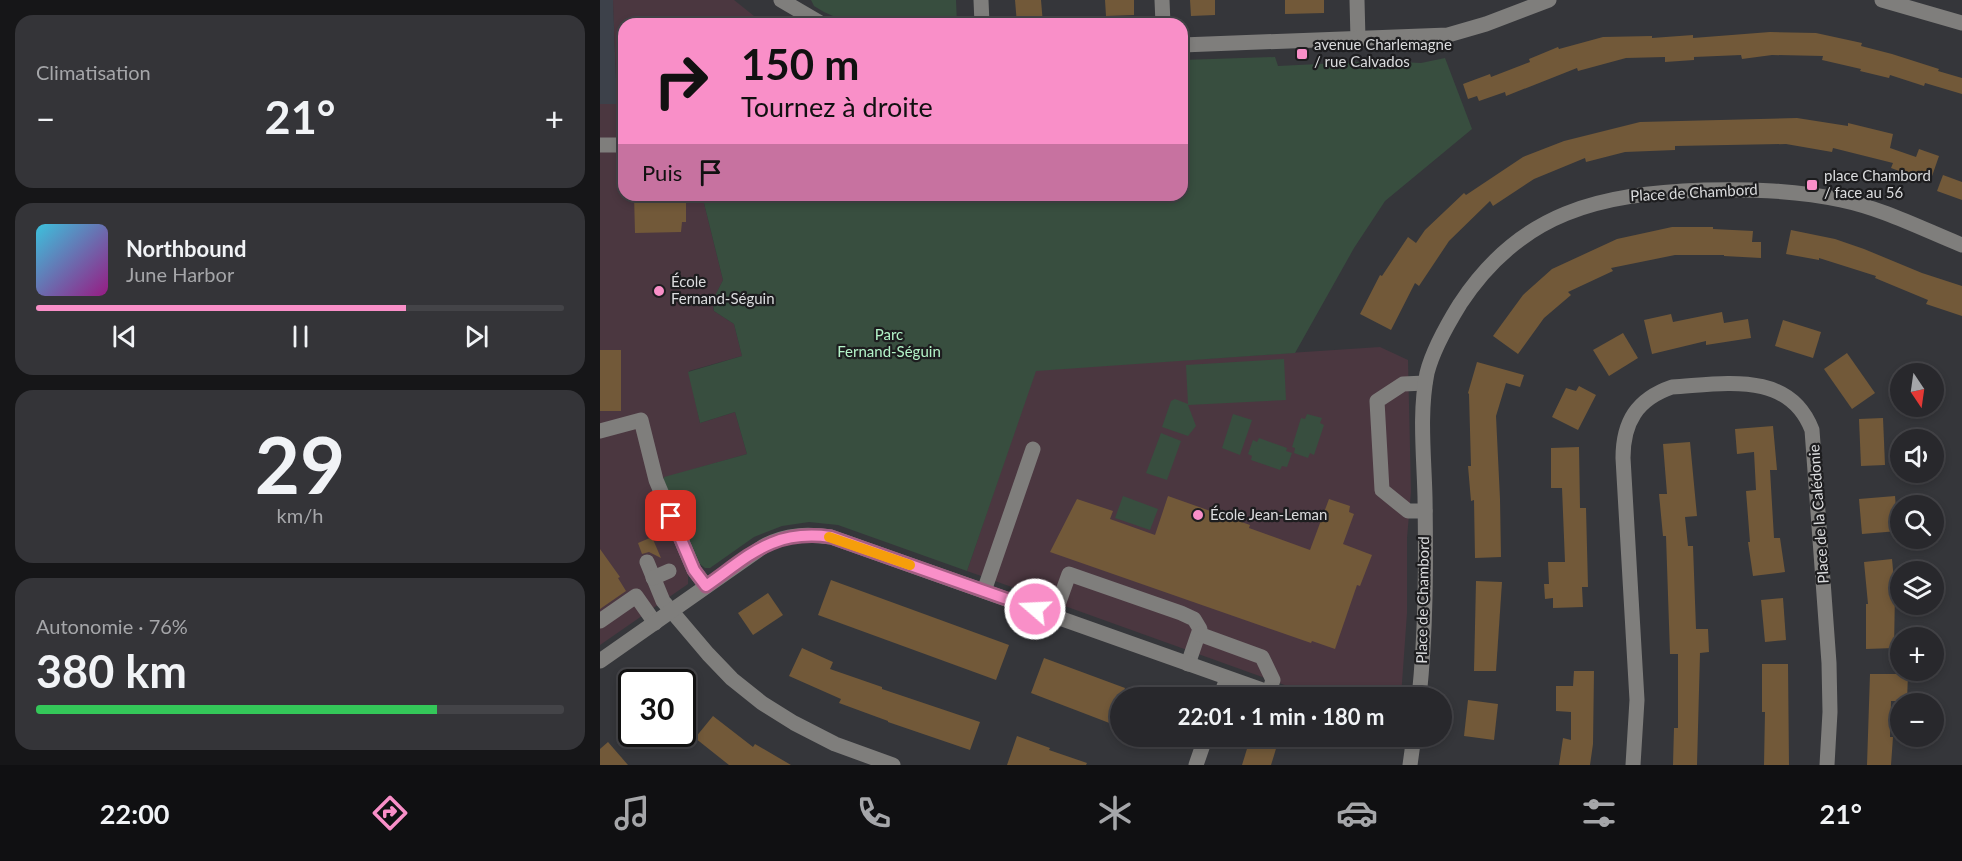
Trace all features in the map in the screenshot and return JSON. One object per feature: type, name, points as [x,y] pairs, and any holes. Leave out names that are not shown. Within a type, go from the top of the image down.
[{"type":"street","points":[[981,0],[982,18]]},
{"type":"street","points":[[1162,0],[1163,18]]},
{"type":"street","points":[[1357,0],[1358,39]]},
{"type":"street","points":[[1188,45],[1448,35],[1486,24],[1549,0]]},
{"type":"street","points":[[1882,0],[1962,23]]},
{"type":"street","points":[[783,1],[812,18]]},
{"type":"street","points":[[600,145],[618,145]]},
{"type":"street","name":"Place de Chambord","points":[[1420,687],[1426,609],[1423,428],[1425,383],[1434,354],[1451,318],[1490,266],[1516,243],[1573,210],[1604,200],[1688,191],[1756,190],[1803,193],[1868,207],[1962,245]]},
{"type":"street","points":[[1425,383],[1403,384],[1377,401],[1382,489],[1408,511],[1425,511]]},
{"type":"street","name":"Place de la Calédonie","points":[[1633,765],[1637,700],[1623,458],[1625,431],[1639,408],[1660,391],[1672,387],[1746,384],[1771,388],[1793,399],[1801,408],[1812,430],[1829,663],[1830,712],[1827,765]]},
{"type":"street","points":[[600,431],[641,420],[656,480],[694,570],[706,586]]},
{"type":"street","points":[[984,591],[1033,449]]},
{"type":"street","points":[[600,661],[772,542],[812,535],[831,537],[1254,687]]},
{"type":"street","points":[[647,562],[663,601],[720,667],[762,703],[835,744],[893,765]]},
{"type":"street","points":[[653,578],[669,571]]},
{"type":"street","points":[[1054,616],[1069,573],[1188,616],[1197,622],[1200,629],[1199,634],[1188,664]]},
{"type":"street","points":[[600,621],[636,596],[654,623]]},
{"type":"street","points":[[1199,634],[1262,657],[1273,680],[1271,687]]},
{"type":"street","points":[[1224,687],[1227,678]]},
{"type":"street","points":[[1196,765],[1202,747]]},
{"type":"street","points":[[1410,765],[1413,747]]},
{"type":"shaded area","points":[[600,0],[613,0],[617,104],[600,104]]},
{"type":"shaded area","name":"École Fernand-Séguin","points":[[613,0],[734,0],[756,18],[618,18],[618,201],[703,201],[723,280],[712,302],[713,307],[714,311],[734,324],[742,356],[689,371],[700,423],[735,412],[747,454],[649,482],[688,576],[688,584],[600,645],[600,104],[617,104]]},
{"type":"shaded area","name":"École Jean-Leman","points":[[1380,347],[1408,360],[1411,492],[1407,538],[1407,613],[1402,687],[1290,687],[967,571],[1035,370]]},
{"type":"green space","points":[[811,0],[956,0],[957,18],[838,18],[814,6]]},
{"type":"green space","name":"Parc Fernand-Séguin","points":[[1275,57],[1278,66],[1379,61],[1421,63],[1445,58],[1472,129],[1385,201],[1354,248],[1295,353],[1036,371],[967,571],[838,525],[809,522],[782,526],[754,537],[710,568],[705,568],[700,564],[664,477],[747,454],[735,412],[700,423],[688,372],[742,356],[734,324],[714,311],[713,307],[714,299],[723,280],[703,201],[1188,201],[1188,60]]},
{"type":"green space","points":[[1284,359],[1286,400],[1188,405],[1196,426],[1188,436],[1162,427],[1171,401],[1175,399],[1188,404],[1186,365]]},
{"type":"green space","points":[[1233,414],[1252,420],[1240,455],[1222,448]]},
{"type":"green space","points":[[1307,414],[1322,418],[1320,423],[1324,425],[1314,455],[1310,453],[1308,458],[1294,453],[1295,448],[1292,447],[1301,418],[1305,419]]},
{"type":"green space","points":[[1161,433],[1181,441],[1167,480],[1146,473]]},
{"type":"green space","points":[[1259,438],[1287,448],[1286,451],[1292,453],[1287,467],[1282,466],[1280,470],[1251,460],[1252,456],[1248,454],[1253,440],[1257,442]]},
{"type":"green space","points":[[1123,496],[1158,509],[1150,530],[1115,518]]},
{"type":"building","points":[[1015,0],[1041,0],[1042,18],[1016,18]]},
{"type":"building","points":[[1105,0],[1134,0],[1134,15],[1106,16]]},
{"type":"building","points":[[1190,0],[1215,0],[1215,15],[1191,16]]},
{"type":"building","points":[[1285,0],[1324,0],[1324,13],[1285,14]]},
{"type":"building","points":[[1770,32],[1816,33],[1862,43],[1861,46],[1962,78],[1962,94],[1925,83],[1924,86],[1890,75],[1889,78],[1860,71],[1861,69],[1822,60],[1823,56],[1772,55],[1742,59],[1741,55],[1694,57],[1694,60],[1665,62],[1665,57],[1626,58],[1578,71],[1577,68],[1506,96],[1505,92],[1479,101],[1477,96],[1468,99],[1463,84],[1490,74],[1491,77],[1530,62],[1529,59],[1558,47],[1559,49],[1603,37],[1652,36],[1652,38],[1693,35],[1693,38]]},
{"type":"building","points":[[1797,118],[1848,126],[1848,123],[1893,134],[1890,148],[1916,157],[1919,149],[1939,156],[1930,182],[1891,168],[1893,163],[1833,148],[1832,152],[1786,144],[1675,146],[1675,150],[1625,152],[1586,162],[1585,158],[1534,179],[1493,206],[1490,201],[1449,241],[1419,286],[1415,283],[1391,330],[1360,314],[1380,275],[1382,276],[1408,237],[1416,243],[1425,230],[1464,193],[1466,195],[1523,157],[1564,141],[1640,122]]},
{"type":"building","points":[[1943,175],[1962,182],[1962,200],[1937,191]]},
{"type":"building","points":[[634,201],[686,201],[686,222],[682,222],[681,232],[635,233]]},
{"type":"building","points":[[1672,227],[1713,227],[1713,229],[1753,231],[1752,242],[1761,242],[1761,258],[1675,255],[1611,268],[1613,271],[1568,292],[1571,295],[1544,318],[1518,354],[1493,336],[1523,295],[1552,269],[1617,239]]},
{"type":"building","points":[[1791,230],[1835,239],[1962,286],[1962,316],[1926,304],[1928,300],[1875,278],[1876,276],[1819,258],[1819,260],[1786,254]]},
{"type":"building","points":[[1722,312],[1724,323],[1748,319],[1751,338],[1706,345],[1706,341],[1652,354],[1644,320],[1671,314],[1673,322]]},
{"type":"building","points":[[1783,320],[1821,332],[1813,358],[1775,346]]},
{"type":"building","points":[[1623,333],[1638,358],[1609,376],[1593,350]]},
{"type":"building","points":[[600,350],[621,350],[621,411],[600,411]]},
{"type":"building","points":[[1847,353],[1875,393],[1852,409],[1824,369]]},
{"type":"building","points":[[1477,362],[1524,375],[1520,387],[1506,383],[1496,416],[1501,557],[1475,558],[1474,500],[1471,501],[1468,466],[1471,466],[1468,393]]},
{"type":"building","points":[[1579,386],[1596,395],[1578,430],[1552,417],[1566,388],[1576,391]]},
{"type":"building","points":[[1883,418],[1885,465],[1861,466],[1859,419]]},
{"type":"building","points":[[1773,426],[1777,470],[1770,470],[1774,538],[1780,538],[1785,572],[1753,576],[1748,542],[1750,542],[1746,491],[1756,490],[1754,452],[1737,454],[1735,429]]},
{"type":"building","points":[[1690,442],[1697,516],[1685,517],[1688,546],[1693,546],[1696,629],[1708,629],[1709,652],[1700,653],[1697,765],[1673,765],[1674,728],[1678,728],[1678,654],[1670,654],[1666,536],[1663,536],[1659,494],[1667,494],[1663,444]]},
{"type":"building","points":[[1579,447],[1580,508],[1586,508],[1588,587],[1582,587],[1583,607],[1553,608],[1553,598],[1545,599],[1544,584],[1549,584],[1548,562],[1565,562],[1562,488],[1551,488],[1551,448]]},
{"type":"building","points":[[1168,496],[1250,525],[1249,528],[1310,550],[1329,499],[1350,506],[1349,512],[1354,514],[1343,544],[1372,555],[1360,586],[1357,585],[1335,649],[1312,641],[1311,643],[1050,552],[1077,499],[1113,511],[1110,519],[1155,535]]},
{"type":"building","points":[[1890,496],[1890,532],[1862,534],[1859,499]]},
{"type":"building","points":[[652,537],[661,558],[649,552],[642,554],[638,543]]},
{"type":"building","points":[[600,549],[620,577],[618,578],[626,591],[600,609]]},
{"type":"building","points":[[1892,559],[1890,561],[1890,615],[1895,615],[1894,627],[1890,627],[1890,648],[1866,649],[1866,604],[1868,604],[1864,562]]},
{"type":"building","points":[[831,580],[1009,645],[996,680],[818,615]]},
{"type":"building","points":[[1476,581],[1502,582],[1496,671],[1474,671]]},
{"type":"building","points":[[768,593],[783,615],[753,635],[738,613]]},
{"type":"building","points":[[1783,598],[1786,640],[1765,642],[1761,600]]},
{"type":"building","points":[[802,648],[833,662],[830,669],[980,722],[970,750],[839,703],[841,699],[789,676]]},
{"type":"building","points":[[1044,658],[1122,687],[1110,687],[1110,723],[1031,693]]},
{"type":"building","points":[[1762,664],[1788,664],[1789,765],[1764,765],[1765,712],[1762,712]]},
{"type":"building","points":[[1574,671],[1594,671],[1593,744],[1590,765],[1559,765],[1563,738],[1571,740],[1571,712],[1556,711],[1556,686],[1573,686]]},
{"type":"building","points":[[1870,674],[1890,674],[1890,681],[1908,681],[1907,693],[1890,693],[1891,765],[1867,765]]},
{"type":"building","points":[[1468,700],[1498,704],[1494,740],[1464,736]]},
{"type":"building","points":[[713,716],[753,747],[755,744],[791,765],[729,765],[696,737]]},
{"type":"building","points":[[1017,736],[1087,763],[1086,765],[1007,765]]},
{"type":"building","points":[[608,742],[628,765],[600,765],[600,749]]},
{"type":"building","points":[[1248,747],[1277,747],[1271,765],[1242,765]]},
{"type":"slow traffic","points":[[829,537],[910,565]]},
{"type":"place","name":"avenue Charlemagne / rue Calvados","points":[[1302,54]]},
{"type":"place","name":"place Chambord / face au 56","points":[[1812,185]]},
{"type":"place","name":"École Fernand-Séguin","points":[[659,291]]},
{"type":"place","name":"École Jean-Leman","points":[[1198,515]]},
{"type":"route","points":[[671,516],[694,570],[706,586],[772,542],[812,535],[831,537],[1035,609]]}]
